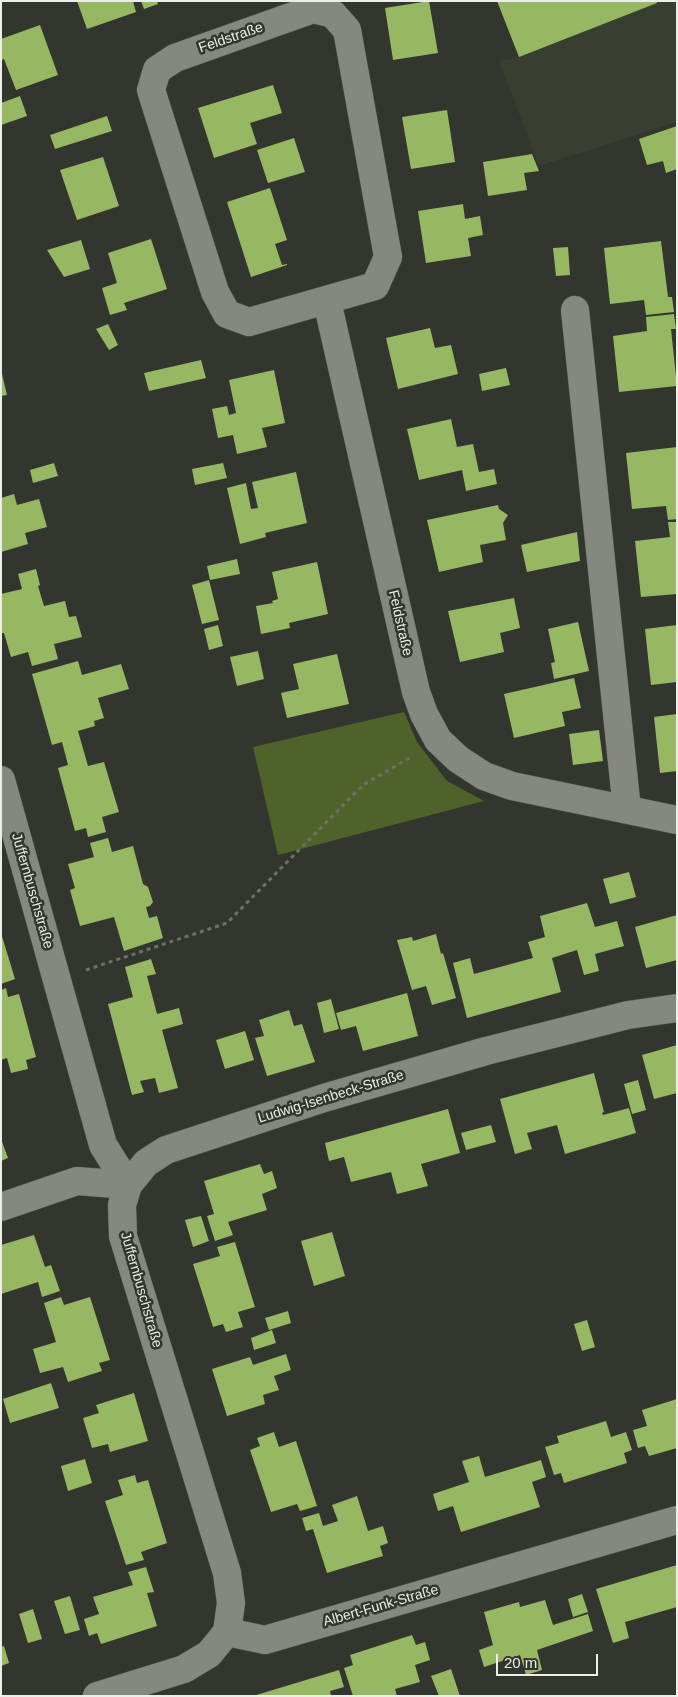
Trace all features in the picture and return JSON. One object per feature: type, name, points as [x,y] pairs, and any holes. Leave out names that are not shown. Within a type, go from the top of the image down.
[{"type":"street","name":"Feldstraße","points":[[313,9],[333,14],[347,30],[388,258],[375,286],[327,301],[249,322],[227,314],[215,292],[151,90],[157,70],[175,58],[313,9]]},
{"type":"street","name":"Feldstraße","points":[[327,301],[416,692],[424,714],[438,740],[458,759],[484,776],[512,786],[677,820]]},
{"type":"street","points":[[574,310],[627,810]]},
{"type":"street","name":"Juffernbuschstraße","points":[[1,780],[103,1145],[128,1185],[122,1205],[123,1236],[227,1573],[231,1603],[227,1632]]},
{"type":"street","name":"Ludwig-Isenbeck-Straße","points":[[128,1185],[146,1163],[166,1150],[324,1098],[486,1051],[628,1016],[677,1008]]},
{"type":"street","points":[[1,1207],[77,1181],[128,1185]]},
{"type":"street","name":"Albert-Funk-Straße","points":[[227,1632],[265,1640],[677,1520]]},
{"type":"street","points":[[97,1696],[184,1669],[209,1654],[227,1632]]},
{"type":"path","points":[[57,980],[227,923],[363,785],[438,740]]},
{"type":"shaded area","points":[[497,1],[677,1],[677,122],[539,166],[499,61],[519,57]]},
{"type":"green space","points":[[404,712],[417,742],[447,781],[484,801],[278,855],[253,747]]},
{"type":"building","points":[[77,1],[133,1],[136,12],[87,29]]},
{"type":"building","points":[[141,1],[157,1],[158,4],[144,9]]},
{"type":"building","points":[[429,1],[438,53],[393,60],[385,8]]},
{"type":"building","points":[[497,1],[657,1],[657,3],[519,57]]},
{"type":"building","points":[[40,25],[58,75],[16,90],[4,59],[1,60],[1,39]]},
{"type":"building","points":[[273,85],[282,113],[250,123],[257,144],[214,158],[198,108]]},
{"type":"building","points":[[20,96],[27,116],[1,125],[1,103]]},
{"type":"building","points":[[447,110],[455,162],[411,169],[402,117]]},
{"type":"building","points":[[107,116],[112,131],[55,149],[50,135]]},
{"type":"building","points":[[677,126],[677,169],[666,173],[663,161],[647,165],[639,139]]},
{"type":"building","points":[[294,138],[305,172],[268,183],[257,150]]},
{"type":"building","points":[[532,154],[539,171],[524,173],[527,190],[488,196],[483,162]]},
{"type":"building","points":[[103,157],[119,206],[77,220],[60,170]]},
{"type":"building","points":[[270,188],[287,240],[275,244],[282,265],[287,265],[251,277],[227,202]]},
{"type":"building","points":[[463,204],[465,219],[480,216],[483,235],[468,238],[471,256],[426,263],[418,211]]},
{"type":"building","points":[[151,239],[167,289],[124,303],[127,310],[110,315],[102,288],[117,283],[108,253]]},
{"type":"building","points":[[81,240],[90,269],[64,277],[47,250]]},
{"type":"building","points":[[661,241],[668,297],[672,297],[674,312],[646,315],[644,300],[610,304],[604,248]]},
{"type":"building","points":[[568,247],[570,275],[556,276],[553,248]]},
{"type":"building","points":[[674,314],[676,329],[671,329],[677,386],[619,392],[613,336],[647,331],[646,317]]},
{"type":"building","points":[[108,324],[118,345],[109,350],[96,329]]},
{"type":"building","points":[[430,328],[435,348],[451,345],[458,374],[398,389],[386,338]]},
{"type":"building","points":[[201,360],[206,378],[149,391],[144,373]]},
{"type":"building","points":[[506,368],[510,385],[482,391],[479,374]]},
{"type":"building","points":[[274,370],[285,423],[262,428],[267,447],[237,454],[233,435],[218,438],[212,409],[227,406],[229,415],[236,413],[229,380]]},
{"type":"building","points":[[1,375],[7,395],[1,396]]},
{"type":"building","points":[[451,419],[457,447],[473,444],[479,472],[494,469],[497,484],[466,491],[462,470],[419,480],[407,429]]},
{"type":"building","points":[[677,447],[677,519],[668,520],[666,506],[632,509],[626,453]]},
{"type":"building","points":[[54,463],[58,476],[33,483],[30,470]]},
{"type":"building","points":[[223,463],[227,478],[195,485],[192,469]]},
{"type":"building","points":[[296,472],[307,523],[265,533],[266,537],[240,544],[227,488],[246,483],[251,509],[258,508],[252,482]]},
{"type":"building","points":[[14,494],[17,505],[39,499],[47,527],[25,533],[28,544],[1,552],[1,498]]},
{"type":"building","points":[[498,505],[499,509],[508,515],[503,523],[506,540],[480,545],[483,562],[439,572],[427,520]]},
{"type":"building","points":[[668,522],[677,522],[677,594],[641,597],[635,541],[670,537]]},
{"type":"building","points":[[577,532],[580,561],[527,572],[521,545]]},
{"type":"building","points":[[237,559],[240,574],[210,580],[207,566]]},
{"type":"building","points":[[317,562],[328,614],[289,623],[290,628],[261,634],[256,606],[273,603],[272,601],[278,599],[272,572]]},
{"type":"building","points":[[36,569],[40,585],[38,586],[44,606],[65,601],[69,617],[76,616],[82,637],[54,644],[58,659],[32,666],[28,652],[11,657],[4,633],[1,633],[1,594],[22,589],[18,574]]},
{"type":"building","points":[[209,580],[219,620],[202,624],[192,585]]},
{"type":"building","points":[[514,598],[520,628],[500,633],[504,652],[460,662],[448,611]]},
{"type":"building","points":[[578,622],[589,671],[554,679],[551,663],[555,662],[548,629]]},
{"type":"building","points":[[218,625],[223,646],[209,650],[204,629]]},
{"type":"building","points":[[677,625],[677,682],[651,685],[645,629]]},
{"type":"building","points":[[258,651],[264,679],[237,686],[230,657]]},
{"type":"building","points":[[337,654],[349,704],[287,718],[281,693],[299,689],[293,664]]},
{"type":"building","points":[[78,661],[82,675],[121,664],[129,689],[98,698],[104,718],[94,721],[95,726],[78,731],[88,766],[104,762],[119,812],[102,817],[106,832],[88,837],[86,828],[75,831],[58,768],[68,765],[62,742],[52,745],[32,674]]},
{"type":"building","points":[[574,678],[581,708],[562,712],[565,726],[514,738],[504,694]]},
{"type":"building","points":[[677,714],[677,771],[660,773],[654,717]]},
{"type":"building","points":[[599,730],[603,761],[573,765],[569,734]]},
{"type":"building","points":[[108,838],[112,852],[133,846],[143,884],[148,887],[153,902],[150,906],[146,907],[149,918],[157,916],[163,938],[124,951],[114,917],[80,926],[70,890],[75,888],[68,864],[94,857],[90,843]]},
{"type":"building","points":[[629,872],[636,897],[610,904],[603,879]]},
{"type":"building","points":[[587,903],[595,927],[617,921],[624,946],[595,954],[599,971],[584,975],[577,950],[552,958],[561,992],[467,1018],[453,963],[470,958],[474,974],[533,958],[528,942],[545,937],[540,916]]},
{"type":"building","points":[[677,915],[677,960],[646,968],[635,927]]},
{"type":"building","points":[[1,933],[15,979],[1,984]]},
{"type":"building","points":[[436,934],[456,998],[432,1005],[426,986],[412,990],[397,940],[412,937],[413,941]]},
{"type":"building","points":[[151,959],[156,974],[147,976],[157,1014],[179,1008],[183,1024],[162,1030],[178,1088],[159,1093],[155,1078],[140,1081],[144,1092],[132,1095],[108,1004],[133,997],[125,967]]},
{"type":"building","points":[[6,988],[8,997],[19,994],[36,1057],[26,1060],[28,1069],[11,1073],[7,1058],[1,1060],[1,990]]},
{"type":"building","points":[[407,993],[418,1036],[363,1051],[356,1026],[341,1030],[336,1013]]},
{"type":"building","points":[[331,999],[339,1029],[324,1033],[317,1003]]},
{"type":"building","points":[[289,1010],[294,1026],[302,1024],[315,1062],[267,1076],[255,1038],[264,1036],[259,1020]]},
{"type":"building","points":[[245,1031],[254,1060],[225,1069],[216,1040]]},
{"type":"building","points":[[677,1045],[677,1093],[654,1099],[642,1055]]},
{"type":"building","points":[[594,1073],[604,1112],[602,1113],[603,1115],[629,1108],[636,1133],[565,1154],[557,1125],[527,1133],[532,1149],[515,1154],[500,1099]]},
{"type":"building","points":[[638,1080],[646,1110],[632,1114],[624,1084]]},
{"type":"building","points":[[448,1109],[460,1153],[421,1164],[428,1186],[397,1194],[391,1172],[351,1182],[344,1157],[329,1161],[325,1143]]},
{"type":"building","points":[[491,1125],[496,1142],[466,1150],[461,1133]]},
{"type":"building","points":[[1,1139],[8,1158],[1,1161]]},
{"type":"building","points":[[260,1164],[264,1174],[272,1171],[277,1188],[262,1194],[267,1210],[228,1222],[233,1235],[215,1241],[207,1216],[214,1214],[204,1181]]},
{"type":"building","points":[[201,1216],[209,1241],[193,1247],[185,1220]]},
{"type":"building","points":[[332,1232],[345,1276],[314,1286],[301,1241]]},
{"type":"building","points":[[34,1235],[45,1267],[51,1265],[60,1291],[42,1297],[38,1282],[1,1294],[1,1245]]},
{"type":"building","points":[[235,1242],[255,1307],[238,1312],[243,1327],[226,1332],[223,1324],[213,1327],[193,1264],[220,1256],[217,1247]]},
{"type":"building","points":[[61,1297],[64,1305],[90,1297],[110,1360],[99,1363],[102,1371],[68,1382],[63,1367],[40,1373],[33,1349],[56,1342],[44,1303]]},
{"type":"building","points":[[288,1311],[291,1323],[269,1330],[265,1318]]},
{"type":"building","points":[[587,1320],[595,1347],[582,1351],[574,1324]]},
{"type":"building","points":[[272,1330],[276,1343],[254,1350],[251,1338]]},
{"type":"building","points":[[286,1354],[291,1370],[274,1376],[279,1390],[263,1395],[265,1404],[227,1416],[212,1369],[250,1357],[253,1365]]},
{"type":"building","points":[[51,1383],[59,1408],[10,1423],[3,1399]]},
{"type":"building","points":[[134,1393],[148,1441],[110,1452],[108,1444],[92,1448],[83,1418],[99,1413],[96,1405]]},
{"type":"building","points":[[677,1399],[677,1448],[649,1456],[645,1446],[638,1448],[633,1430],[647,1426],[642,1410]]},
{"type":"building","points":[[606,1421],[611,1437],[626,1432],[632,1450],[624,1453],[627,1463],[564,1483],[561,1473],[554,1475],[545,1447],[559,1443],[557,1436]]},
{"type":"building","points":[[274,1432],[279,1447],[296,1441],[317,1506],[300,1511],[297,1504],[271,1512],[250,1450],[260,1446],[257,1438]]},
{"type":"building","points":[[479,1456],[485,1477],[541,1460],[546,1477],[532,1482],[540,1507],[461,1532],[453,1506],[438,1511],[433,1494],[469,1482],[462,1461]]},
{"type":"building","points":[[85,1459],[92,1483],[68,1491],[61,1466]]},
{"type":"building","points":[[135,1475],[137,1483],[148,1480],[167,1543],[141,1552],[144,1560],[126,1565],[105,1501],[123,1495],[118,1480]]},
{"type":"building","points":[[357,1496],[368,1531],[383,1526],[388,1543],[380,1546],[383,1556],[327,1573],[313,1529],[306,1531],[302,1518],[319,1513],[323,1526],[338,1521],[332,1505]]},
{"type":"building","points":[[677,1565],[677,1607],[625,1622],[629,1638],[613,1643],[596,1589]]},
{"type":"building","points":[[146,1567],[154,1592],[147,1593],[157,1626],[101,1644],[97,1633],[89,1636],[84,1619],[99,1614],[93,1597],[133,1585],[128,1572]]},
{"type":"building","points":[[582,1594],[588,1612],[573,1617],[568,1599]]},
{"type":"building","points":[[70,1596],[80,1630],[65,1634],[54,1601]]},
{"type":"building","points":[[545,1600],[553,1625],[588,1614],[593,1631],[537,1650],[542,1670],[526,1675],[520,1655],[484,1667],[479,1650],[493,1645],[484,1612],[519,1602],[520,1607]]},
{"type":"building","points":[[33,1609],[42,1639],[28,1643],[19,1614]]},
{"type":"building","points":[[412,1635],[416,1645],[425,1642],[430,1660],[415,1665],[420,1682],[395,1689],[397,1696],[353,1696],[344,1668],[353,1665],[350,1655]]},
{"type":"building","points":[[4,1646],[9,1663],[1,1666],[1,1647]]},
{"type":"building","points":[[451,1669],[460,1696],[439,1696],[431,1676]]},
{"type":"building","points":[[339,1670],[344,1687],[330,1691],[331,1696],[253,1696]]}]
